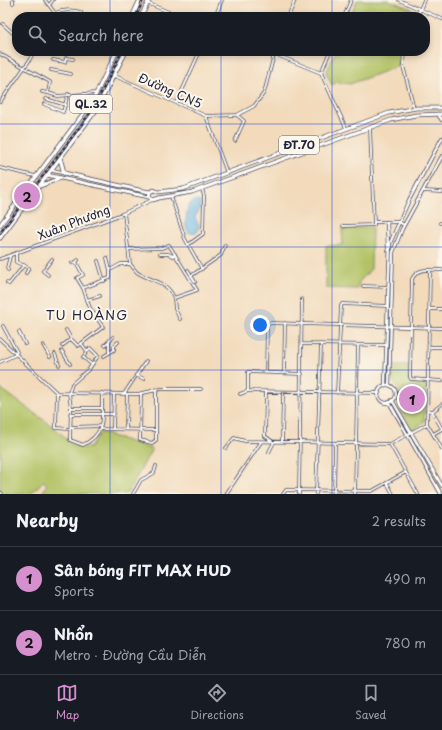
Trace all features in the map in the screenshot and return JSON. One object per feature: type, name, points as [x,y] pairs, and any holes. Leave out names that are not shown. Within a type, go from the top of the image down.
[{"type":"highway","points":[[134,12],[140,0]]},
{"type":"highway","points":[[143,12],[148,2]]},
{"type":"highway","name":"QL.32","points":[[0,225],[86,111],[98,93],[115,56]]},
{"type":"highway","name":"QL.32","points":[[0,238],[96,110],[115,76],[124,56]]},
{"type":"highway","points":[[60,158],[64,174]]},
{"type":"highway","points":[[43,168],[51,170]]},
{"type":"highway","points":[[38,175],[47,175]]},
{"type":"highway","points":[[39,186],[60,178]]},
{"type":"main road","name":"ĐT.70","points":[[158,192],[189,188],[376,117],[414,108],[442,108]]},
{"type":"main road","points":[[435,108],[436,114],[442,120]]},
{"type":"main road","name":"ĐT.70","points":[[158,198],[202,189],[370,126],[407,116],[442,114]]},
{"type":"main road","points":[[376,117],[379,124]]},
{"type":"main road","points":[[388,257],[390,243],[399,222],[442,138]]},
{"type":"main road","points":[[387,385],[393,252],[404,225],[442,156]]},
{"type":"main road","points":[[47,175],[151,198],[158,198],[158,192],[154,190],[150,192],[51,170]]},
{"type":"main road","points":[[150,192],[151,198]]},
{"type":"main road","points":[[387,385],[386,345],[389,326],[387,222],[399,222],[404,225]]},
{"type":"main road","points":[[387,385],[380,389],[379,394],[382,400],[391,401]]},
{"type":"main road","points":[[387,385],[393,388],[396,392],[391,401]]},
{"type":"main road","points":[[391,401],[442,494]]},
{"type":"main road","points":[[409,433],[442,486]]},
{"type":"street","points":[[45,0],[50,4],[54,12]]},
{"type":"street","points":[[50,4],[54,0]]},
{"type":"street","points":[[217,12],[222,0]]},
{"type":"street","points":[[290,12],[294,0]]},
{"type":"street","points":[[346,12],[351,0]]},
{"type":"street","points":[[399,0],[427,12]]},
{"type":"street","points":[[419,12],[424,0]]},
{"type":"street","points":[[148,2],[170,12]]},
{"type":"street","points":[[57,12],[64,9],[81,12]]},
{"type":"street","points":[[430,13],[442,18]]},
{"type":"street","points":[[3,24],[12,32]]},
{"type":"street","points":[[0,54],[50,82],[48,93]]},
{"type":"street","points":[[0,102],[25,68],[31,56]]},
{"type":"street","points":[[177,102],[198,56]]},
{"type":"street","points":[[206,116],[237,115],[254,106],[264,93],[273,56]]},
{"type":"street","points":[[283,56],[321,73],[346,128]]},
{"type":"street","points":[[321,73],[328,56]]},
{"type":"street","points":[[404,56],[403,66],[414,108]]},
{"type":"street","points":[[53,60],[65,62],[66,58],[73,59]]},
{"type":"street","points":[[51,70],[71,74]]},
{"type":"street","name":"Đường CN5","points":[[115,76],[206,116],[227,174]]},
{"type":"street","points":[[42,92],[58,96],[68,94],[98,93]]},
{"type":"street","points":[[44,104],[63,112],[68,94]]},
{"type":"street","points":[[46,99],[66,105]]},
{"type":"street","points":[[235,141],[244,121],[237,115]]},
{"type":"street","points":[[370,126],[374,222]]},
{"type":"street","points":[[0,168],[38,175]]},
{"type":"street","points":[[188,245],[203,234],[204,196],[202,189]]},
{"type":"street","points":[[424,191],[442,192]]},
{"type":"street","points":[[171,196],[188,245],[202,269]]},
{"type":"street","name":"Xuân Phương","points":[[0,259],[124,213],[151,198]]},
{"type":"street","points":[[124,213],[130,264],[136,272],[160,282],[171,291],[174,298],[175,309],[180,319]]},
{"type":"street","points":[[343,226],[374,225],[374,222],[387,222]]},
{"type":"street","points":[[128,249],[152,248],[169,245],[197,290],[174,298]]},
{"type":"street","points":[[191,276],[221,255],[225,245]]},
{"type":"street","points":[[16,254],[16,262],[29,268],[26,273]]},
{"type":"street","points":[[160,254],[168,254],[172,256],[175,254]]},
{"type":"street","points":[[8,270],[7,268],[10,256]]},
{"type":"street","points":[[83,288],[110,278],[107,258]]},
{"type":"street","points":[[48,275],[43,271],[52,259]]},
{"type":"street","points":[[72,263],[78,260]]},
{"type":"street","points":[[98,261],[104,281]]},
{"type":"street","points":[[66,330],[71,339],[78,346],[103,327],[87,300],[83,288],[77,278],[83,275],[76,262]]},
{"type":"street","points":[[110,270],[121,264],[130,264]]},
{"type":"street","points":[[7,283],[9,284],[24,265]]},
{"type":"street","points":[[188,270],[195,282]]},
{"type":"street","points":[[442,270],[421,270],[412,279],[411,327],[411,379],[442,381]]},
{"type":"street","points":[[430,270],[427,424],[442,448]]},
{"type":"street","points":[[363,286],[388,287]]},
{"type":"street","points":[[87,300],[100,296]]},
{"type":"street","points":[[299,494],[302,392],[302,299]]},
{"type":"street","points":[[337,393],[339,324],[340,309],[342,304],[388,306]]},
{"type":"street","points":[[429,309],[442,309]]},
{"type":"street","points":[[266,372],[268,326],[270,323],[442,328]]},
{"type":"street","points":[[284,373],[285,323]]},
{"type":"street","points":[[2,326],[17,352],[15,354]]},
{"type":"street","points":[[19,332],[25,344]]},
{"type":"street","points":[[105,345],[113,337]]},
{"type":"street","points":[[0,339],[57,393],[126,394],[142,393],[156,389],[201,389]]},
{"type":"street","points":[[62,346],[71,339]]},
{"type":"street","points":[[109,342],[109,353]]},
{"type":"street","points":[[104,356],[114,350],[114,346],[118,342]]},
{"type":"street","points":[[81,343],[87,351]]},
{"type":"street","points":[[302,344],[386,345]]},
{"type":"street","points":[[316,494],[321,344]]},
{"type":"street","points":[[43,345],[50,357]]},
{"type":"street","points":[[355,494],[358,345]]},
{"type":"street","points":[[429,347],[442,347]]},
{"type":"street","points":[[91,364],[83,357],[90,348],[98,356],[91,364],[72,384],[69,393],[71,408],[70,440],[84,445],[92,440],[101,428],[102,394]]},
{"type":"street","points":[[62,351],[70,364]]},
{"type":"street","points":[[0,362],[15,354]]},
{"type":"street","points":[[55,354],[59,365]]},
{"type":"street","points":[[126,429],[126,394],[136,375],[146,362]]},
{"type":"street","points":[[248,391],[248,372],[302,374]]},
{"type":"street","points":[[136,375],[144,378]]},
{"type":"street","points":[[142,393],[140,440],[152,443],[156,440],[156,389]]},
{"type":"street","points":[[240,394],[248,391],[379,394]]},
{"type":"street","points":[[266,392],[265,436],[274,442]]},
{"type":"street","points":[[282,442],[283,392]]},
{"type":"street","points":[[57,393],[56,428],[70,429],[72,427],[156,430]]},
{"type":"street","points":[[113,429],[114,394]]},
{"type":"street","points":[[432,412],[442,405]]},
{"type":"street","points":[[71,408],[101,408]]},
{"type":"street","points":[[427,410],[432,412],[442,429],[433,434]]},
{"type":"street","points":[[70,414],[114,414]]},
{"type":"street","points":[[226,448],[234,438],[245,442],[390,444],[427,424]]},
{"type":"street","points":[[226,494],[261,442]]},
{"type":"street","points":[[269,452],[274,442]]},
{"type":"street","points":[[334,494],[335,443]]},
{"type":"street","points":[[390,444],[418,494]]},
{"type":"street","points":[[133,494],[141,480],[154,472],[156,466]]},
{"type":"street","points":[[283,494],[286,490],[372,491],[406,472]]},
{"type":"street","points":[[387,483],[393,494]]},
{"type":"green space","points":[[357,0],[389,0],[412,9],[413,12],[352,12]]},
{"type":"green space","points":[[334,56],[400,56],[399,66],[350,84],[337,82],[332,85],[326,73]]},
{"type":"green space","points":[[372,227],[371,269],[359,282],[358,289],[326,288],[326,246],[343,245],[342,229]]},
{"type":"green space","points":[[392,366],[408,366],[408,381],[426,383],[424,423],[412,430],[400,407],[398,390],[392,381]]},
{"type":"green space","points":[[0,388],[56,429],[74,446],[90,448],[100,432],[152,449],[127,494],[42,494],[47,484],[43,481],[31,494],[4,494],[0,490]]},
{"type":"water","points":[[195,200],[200,202],[200,209],[195,217],[199,227],[197,232],[189,233],[186,226],[188,206]]},
{"type":"railway","points":[[138,12],[143,0]]},
{"type":"railway","points":[[0,233],[93,109],[120,56]]},
{"type":"place","name":"Nhổn","points":[[27,196]]},
{"type":"place","name":"Sân bóng FIT MAX HUD","points":[[412,399]]},
{"type":"district","name":"TU HOÀNG","points":[[87,315]]}]
